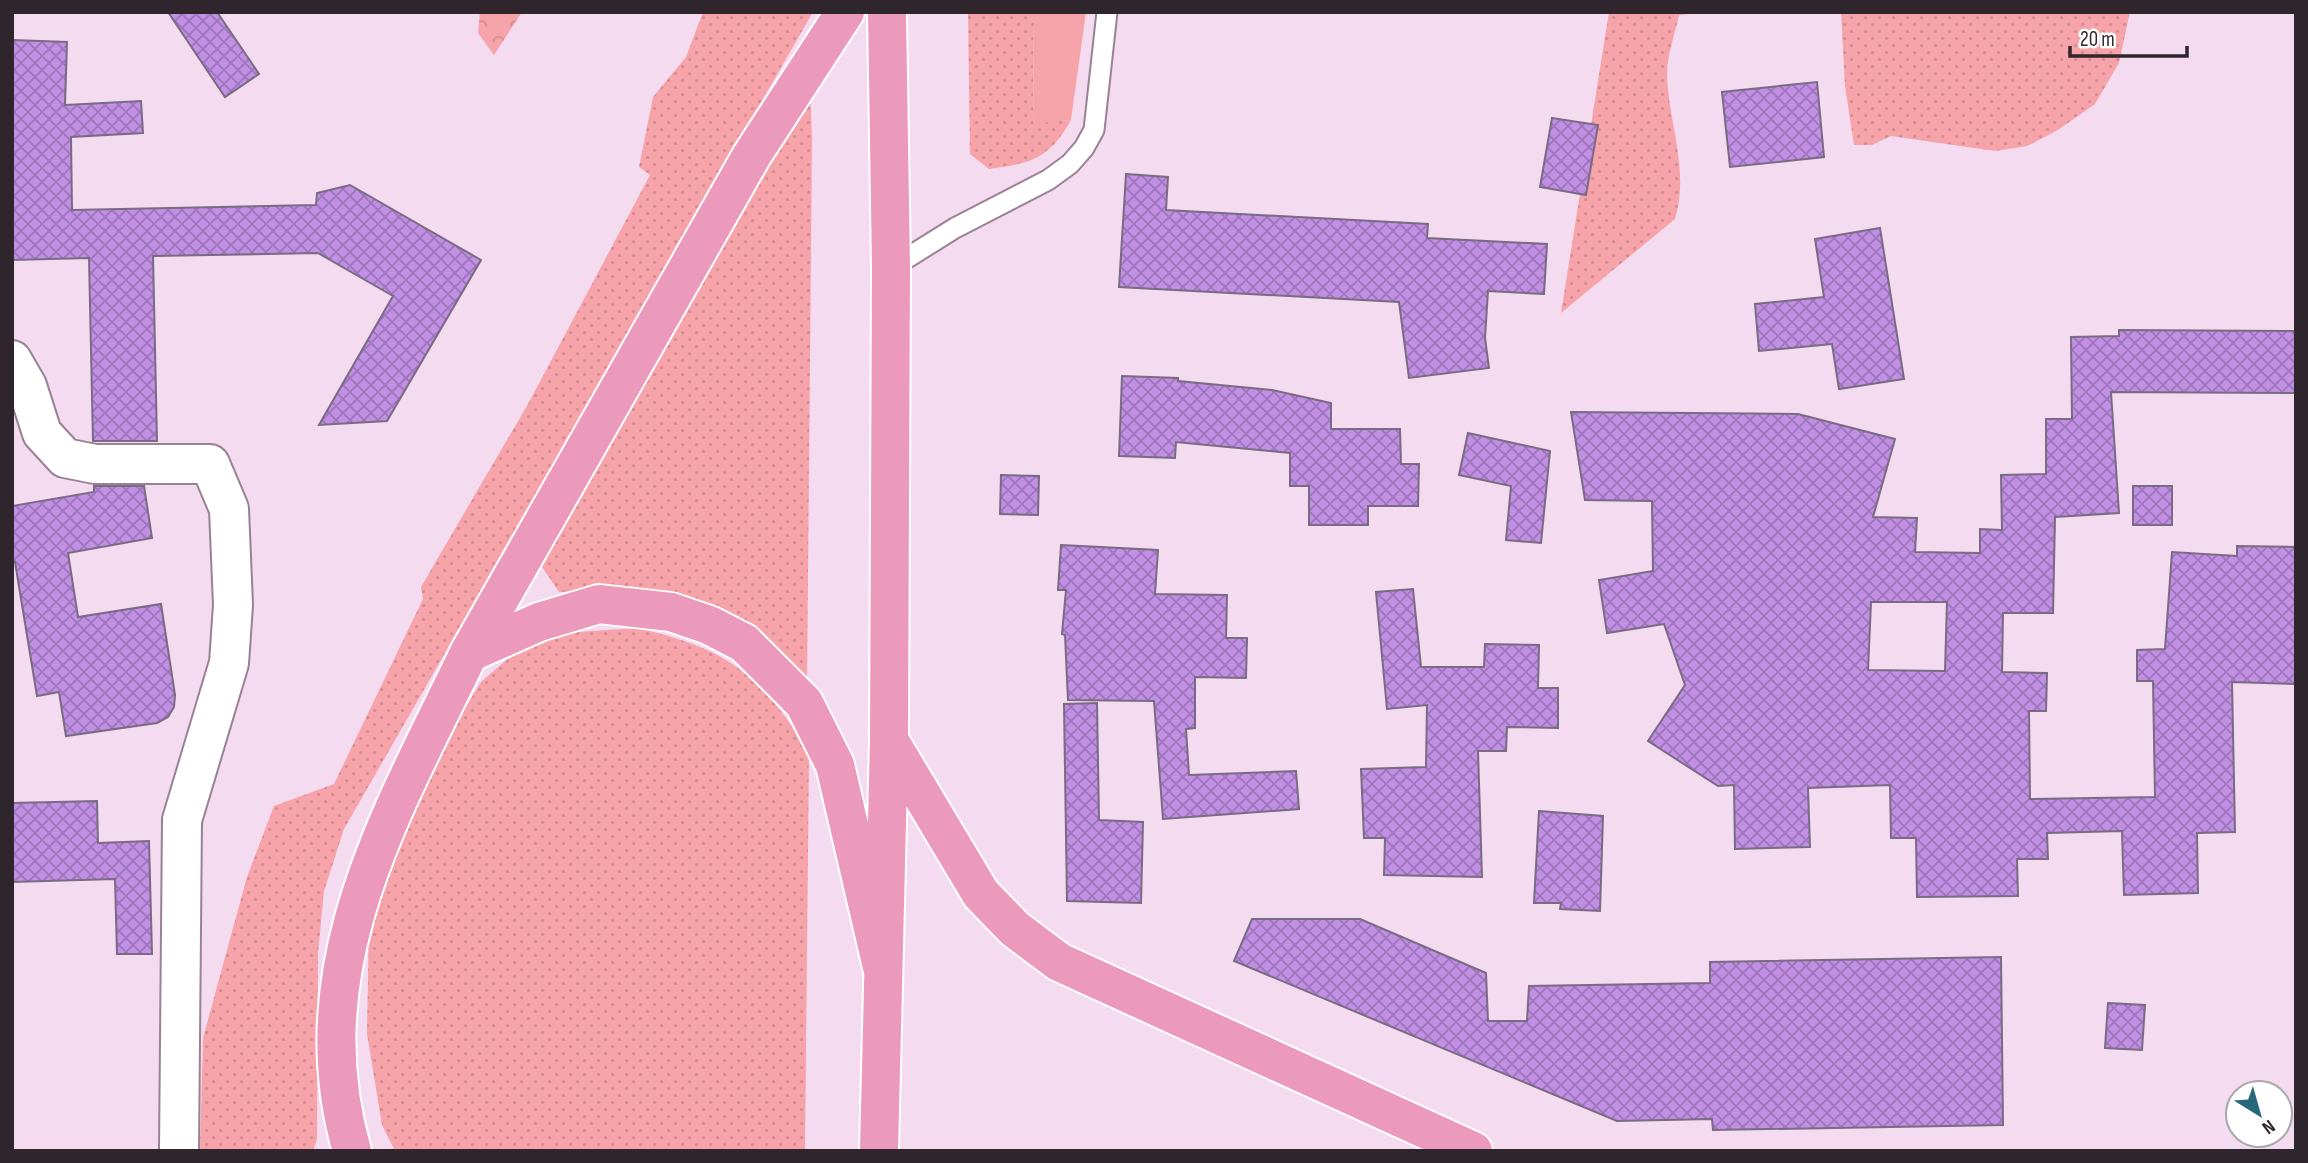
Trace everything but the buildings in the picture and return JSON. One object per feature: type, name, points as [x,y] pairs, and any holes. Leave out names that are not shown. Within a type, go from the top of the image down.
[{"type":"highway","points":[[352,1151],[338,1074],[337,994],[352,917],[387,824],[470,653],[752,155],[845,12]]},
{"type":"highway","points":[[879,1151],[889,740],[891,268],[887,12]]},
{"type":"highway","points":[[470,653],[539,622],[599,604],[671,612],[709,625],[744,643],[804,703],[835,765],[883,967]]},
{"type":"highway","points":[[889,740],[981,894],[1015,929],[1059,962],[1473,1151]]},
{"type":"street","points":[[12,360],[27,386],[42,433],[65,458],[95,464],[210,464],[229,509],[233,606],[229,663],[183,820],[179,1151]]},
{"type":"lane","points":[[891,268],[955,228],[1048,180],[1070,164],[1084,148],[1094,130],[1107,12]]},
{"type":"green space","points":[[480,12],[522,12],[494,55],[478,33]]},
{"type":"green space","points":[[703,12],[813,12],[344,829],[324,891],[318,953],[317,1139],[313,1151],[200,1151],[203,1038],[247,877],[274,806],[334,784],[423,599],[421,587],[528,404],[650,175],[639,167],[653,97],[686,57]]},
{"type":"green space","points":[[968,12],[1034,12],[1033,123],[1071,120],[1055,143],[1038,157],[989,169],[970,154]]},
{"type":"green space","points":[[1034,12],[1086,12],[1071,120],[1033,124]]},
{"type":"green space","points":[[1609,12],[1711,12],[1679,15],[1668,59],[1668,92],[1680,183],[1675,219],[1561,313]]},
{"type":"green space","points":[[1841,12],[2130,12],[2119,63],[2095,104],[2058,130],[2027,146],[1995,151],[1891,136],[1872,145],[1854,145],[1845,86]]},
{"type":"green space","points":[[810,87],[812,140],[807,683],[782,653],[746,624],[632,589],[559,592],[538,561]]},
{"type":"green space","points":[[637,628],[695,645],[738,668],[774,703],[809,752],[805,1151],[395,1151],[382,1125],[367,1034],[369,921],[429,767],[481,682],[511,656],[548,634]]}]
